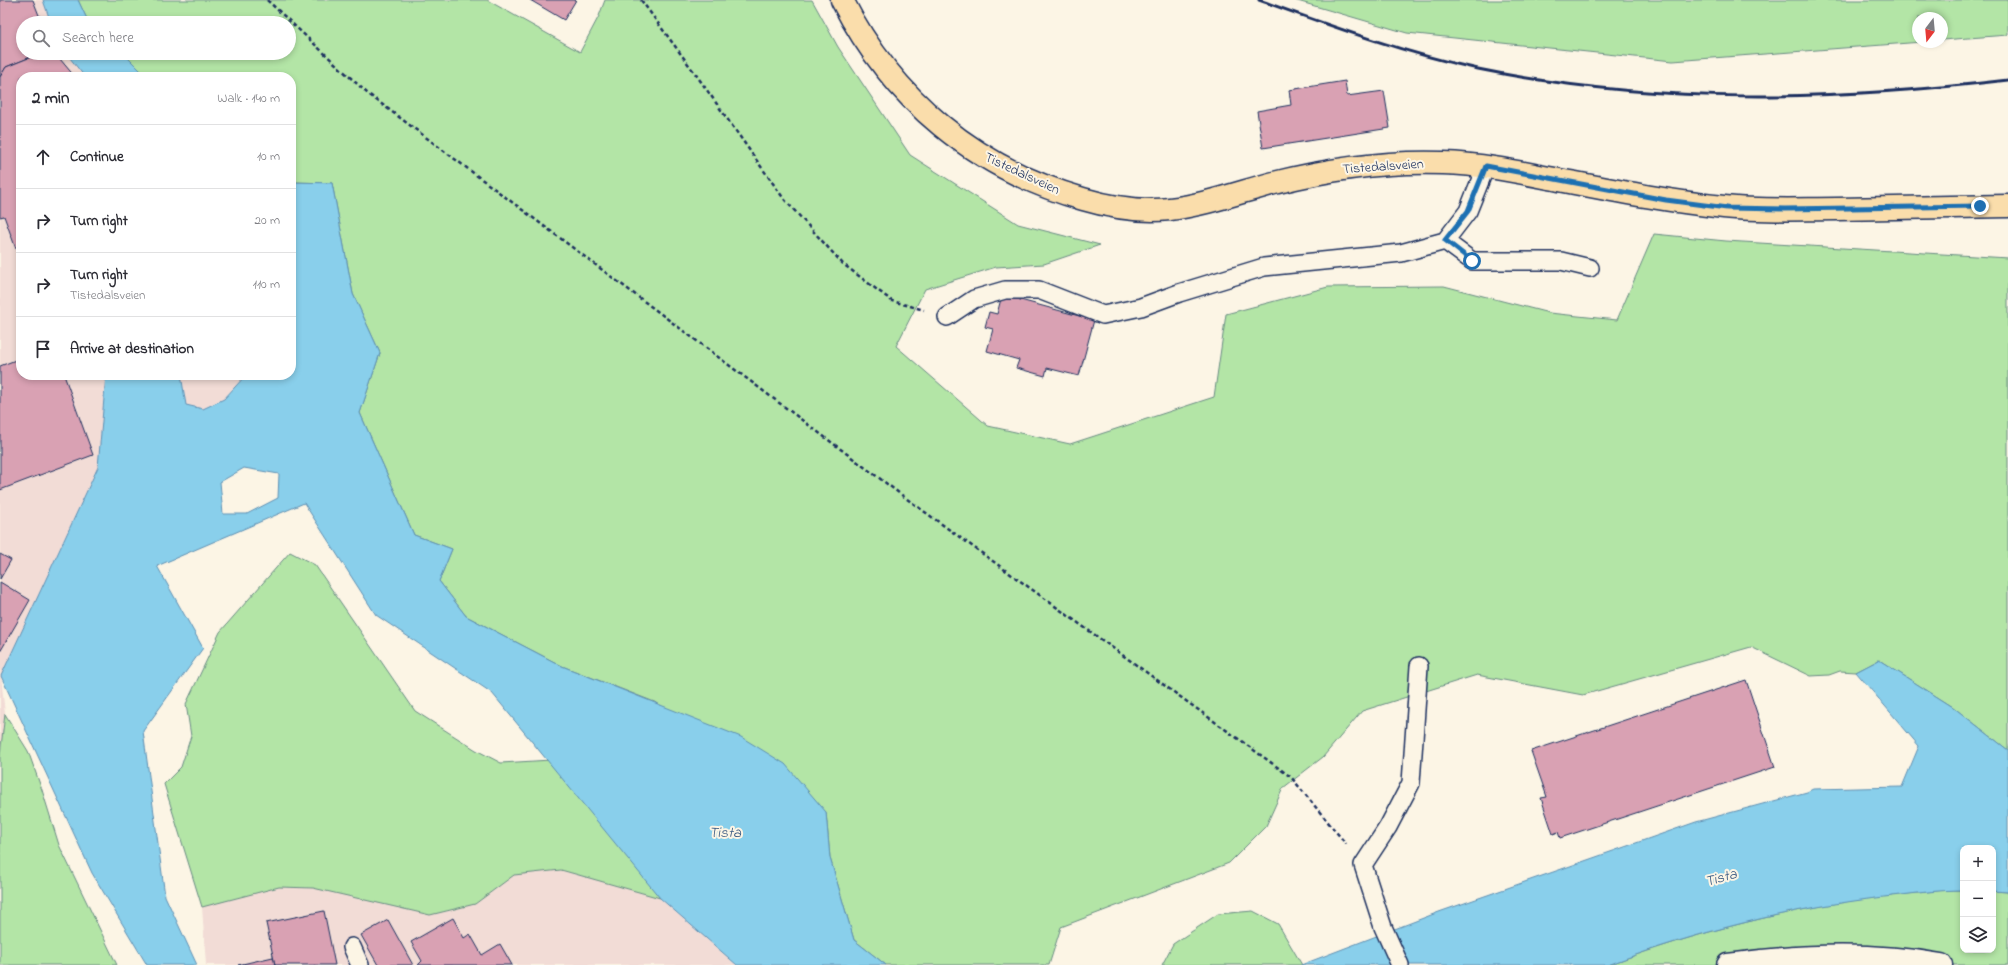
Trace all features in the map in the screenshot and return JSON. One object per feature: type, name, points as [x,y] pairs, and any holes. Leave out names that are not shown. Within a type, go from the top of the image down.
[{"type":"main road","name":"Tistedalsveien","points":[[842,0],[875,56],[905,92],[937,123],[974,152],[1010,172],[1051,190],[1098,203],[1132,208],[1170,209],[1208,201],[1278,182],[1351,168],[1442,163],[1486,166],[1666,200],[1727,208],[1785,209],[2008,206]]},
{"type":"street","points":[[1728,965],[1803,956],[1854,956],[1918,961],[1942,965]]},
{"type":"lane","points":[[947,317],[974,299],[1005,290],[1039,290],[1103,315],[1141,307],[1179,293],[1264,267],[1401,253],[1445,240],[1468,211],[1486,166]]},
{"type":"lane","points":[[1445,240],[1472,261],[1561,261],[1590,268]]},
{"type":"lane","points":[[1400,965],[1383,927],[1363,865],[1388,827],[1411,783],[1419,666]]},
{"type":"lane","points":[[352,947],[360,965]]},
{"type":"path","points":[[267,0],[284,16]]},
{"type":"path","points":[[641,0],[784,199],[843,264],[892,301],[947,317]]},
{"type":"path","points":[[296,27],[367,94],[907,499],[1292,777],[1363,865]]},
{"type":"shaded area","points":[[0,0],[43,0],[49,16],[16,16],[16,60],[72,60],[81,72],[16,72],[16,380],[106,380],[98,467],[1,676],[5,714],[0,755]]},
{"type":"shaded area","points":[[182,380],[241,380],[224,399],[203,409],[186,405]]},
{"type":"shaded area","points":[[561,870],[660,898],[737,965],[206,965],[202,907],[279,887],[313,888],[430,915],[475,904],[514,875]]},
{"type":"green space","points":[[78,0],[487,0],[580,52],[599,16],[605,0],[812,0],[838,47],[910,155],[1018,224],[1100,245],[1044,264],[996,267],[925,289],[896,346],[988,426],[1070,444],[1214,397],[1226,314],[1328,287],[1444,286],[1549,313],[1617,320],[1654,234],[1726,241],[2008,258],[2008,750],[1953,707],[1879,660],[1856,672],[1840,671],[1829,675],[1811,676],[1751,647],[1583,695],[1477,675],[1362,711],[1323,757],[1283,788],[1266,826],[1229,863],[1061,927],[1049,965],[886,965],[854,940],[830,858],[826,812],[657,703],[562,666],[466,616],[439,581],[452,549],[414,535],[360,413],[380,353],[353,294],[332,183],[296,182],[296,72],[142,72],[130,60],[296,60],[296,16],[86,16]]},
{"type":"green space","points":[[1294,0],[2008,0],[2008,35],[1948,40],[1948,12],[1912,12],[1912,43],[1673,61],[1407,33]]},
{"type":"green space","points":[[290,552],[315,565],[415,711],[476,750],[501,763],[551,760],[631,846],[660,898],[561,870],[514,875],[475,904],[430,915],[313,888],[279,887],[202,907],[164,784],[181,767],[191,736],[186,704],[220,632]]},
{"type":"green space","points":[[5,714],[28,751],[59,845],[117,965],[0,965],[0,755]]},
{"type":"green space","points":[[1945,890],[1960,890],[1960,953],[1996,953],[1996,891],[2008,892],[2008,965],[1608,965],[1669,944],[1762,918],[1825,905]]},
{"type":"green space","points":[[1253,911],[1278,924],[1302,965],[1162,965],[1173,944],[1218,914]]},
{"type":"water","points":[[43,0],[78,0],[86,16],[49,16]]},
{"type":"water","points":[[72,60],[130,60],[142,72],[81,72]]},
{"type":"water","name":"Tista","points":[[296,182],[332,183],[353,294],[380,353],[360,413],[414,535],[452,549],[439,581],[466,616],[562,666],[741,737],[785,764],[826,812],[830,858],[854,940],[886,965],[737,965],[660,898],[492,693],[376,615],[304,503],[157,566],[203,648],[143,731],[165,896],[197,965],[147,965],[92,873],[1,676],[98,467],[106,380],[182,380],[186,405],[203,409],[224,399],[241,380],[296,380]],"holes":[[[244,468],[279,474],[278,498],[247,514],[223,514],[220,482]]]},
{"type":"water","name":"Tista","points":[[1879,660],[1953,707],[2008,750],[2008,892],[1996,891],[1996,845],[1960,845],[1960,890],[1934,891],[1884,897],[1779,915],[1709,932],[1608,965],[1301,965],[1439,912],[1696,822],[1807,792],[1813,789],[1902,787],[1919,746],[1856,672]]},
{"type":"building","points":[[0,0],[33,0],[39,16],[16,16],[16,60],[24,60],[6,67],[0,77]]},
{"type":"building","points":[[530,0],[576,0],[564,20]]},
{"type":"building","points":[[24,60],[61,60],[71,72],[16,72],[16,249],[4,216],[0,217],[0,77],[6,67]]},
{"type":"building","points":[[1345,81],[1347,96],[1384,91],[1390,128],[1263,148],[1257,111],[1291,105],[1289,90]]},
{"type":"building","points":[[1002,295],[1094,320],[1079,376],[1047,368],[1045,376],[1016,368],[1019,360],[987,351],[993,329],[985,327],[989,312],[997,314]]},
{"type":"building","points":[[16,360],[16,380],[66,380],[93,455],[0,490],[0,366]]},
{"type":"building","points":[[0,554],[11,560],[0,579]]},
{"type":"building","points":[[0,582],[30,600],[0,652]]},
{"type":"building","points":[[1746,680],[1775,767],[1560,838],[1558,832],[1553,834],[1541,798],[1547,797],[1531,751]]},
{"type":"building","points":[[324,911],[335,965],[275,965],[266,923]]},
{"type":"building","points":[[453,918],[464,938],[470,934],[482,955],[500,944],[512,965],[418,965],[422,961],[411,942]]},
{"type":"building","points":[[388,920],[413,965],[378,965],[361,935]]},
{"type":"building","points":[[273,957],[275,965],[238,965]]},
{"type":"railway","points":[[1259,0],[1313,20],[1395,47],[1450,63],[1544,81],[1610,89],[1676,94],[1743,96],[1809,95],[1876,92],[2008,80]]},
{"type":"route","points":[[1472,261],[1445,240],[1468,211],[1486,166],[1666,200],[1727,208],[1785,209],[1980,206]]}]
